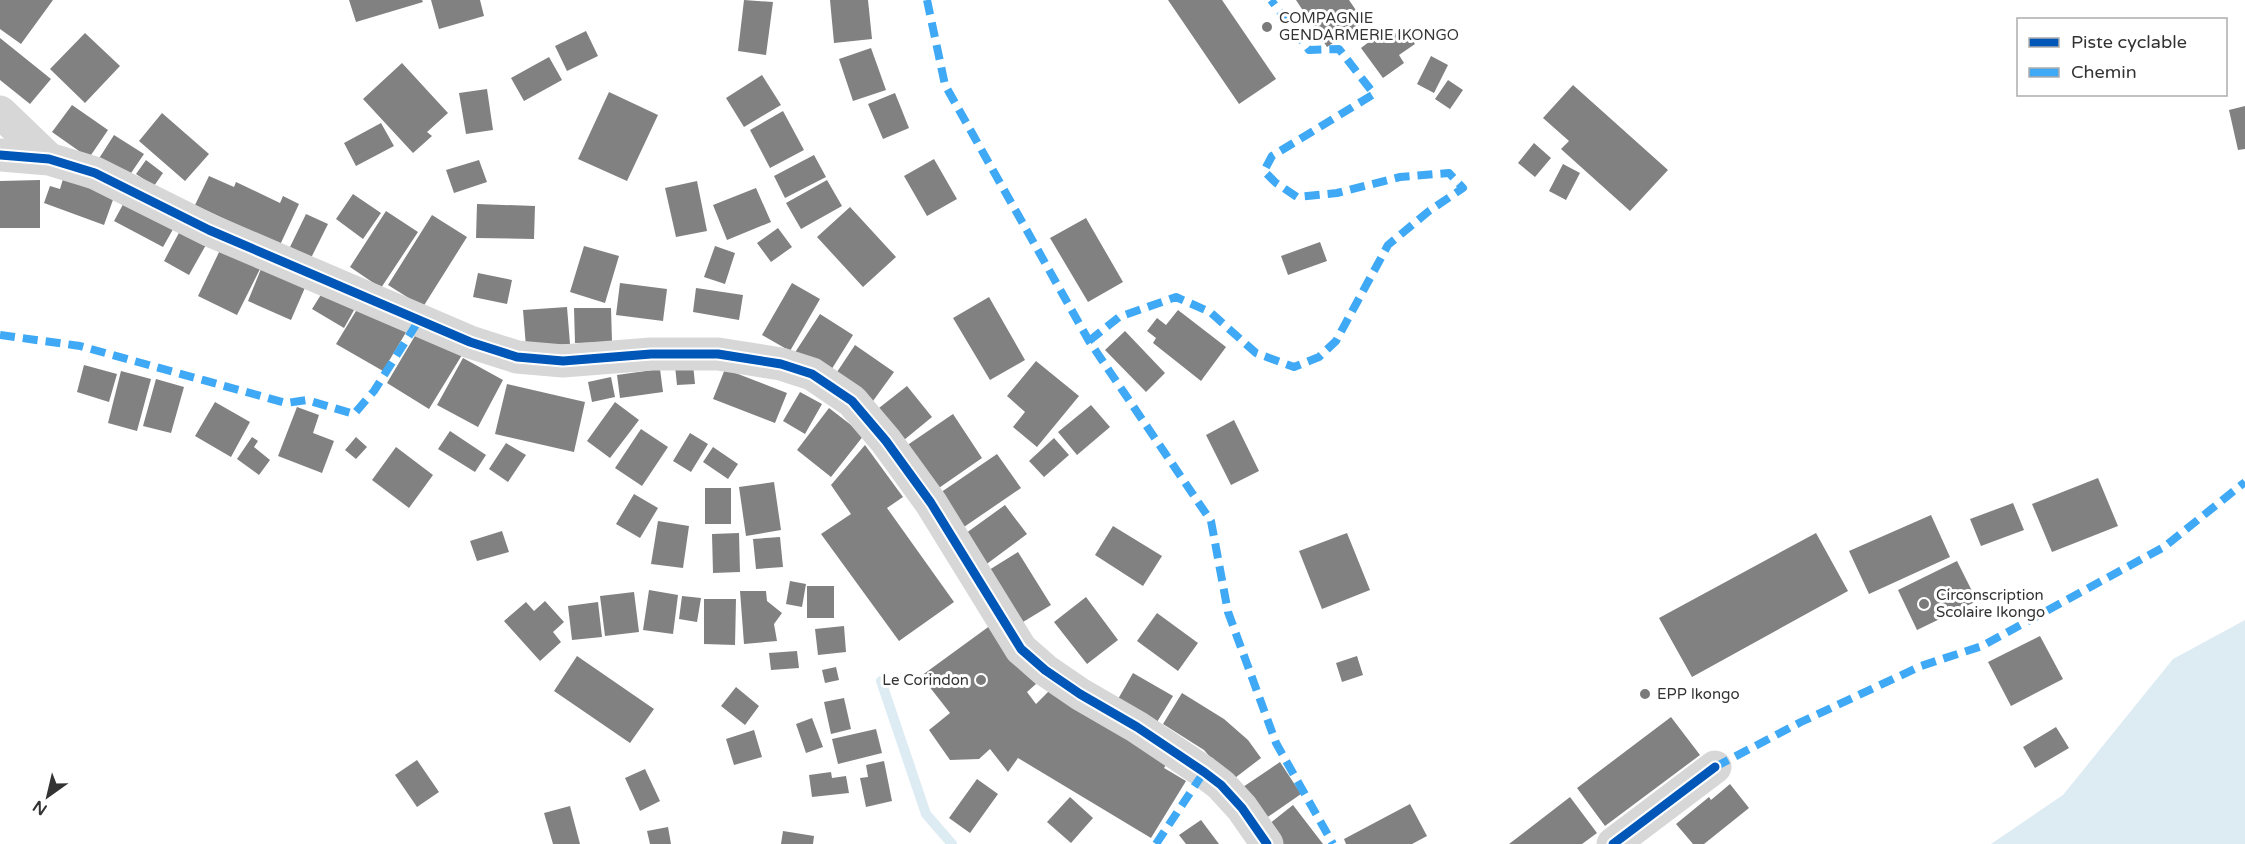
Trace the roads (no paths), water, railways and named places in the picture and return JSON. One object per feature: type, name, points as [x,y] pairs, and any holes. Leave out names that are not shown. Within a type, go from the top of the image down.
[{"type":"street","points":[[0,112],[50,159]]},
{"type":"street","points":[[0,155],[50,159],[95,173],[209,231],[470,342],[517,357],[563,362],[651,354],[718,354],[781,364],[812,374],[852,401],[886,441],[931,503],[1022,649],[1045,670],[1071,688],[1137,727],[1221,785],[1242,808],[1267,844]]},
{"type":"street","points":[[1613,844],[1715,767]]},
{"type":"waterway","points":[[881,681],[926,814],[952,844]]},
{"type":"place","name":"COMPAGNIE GENDARMERIE IKONGO","points":[[1267,27]]},
{"type":"place","name":"Circonscription Scolaire Ikongo","points":[[1924,604]]},
{"type":"place","name":"Le Corindon","points":[[981,680]]},
{"type":"place","name":"EPP Ikongo","points":[[1645,694]]}]
